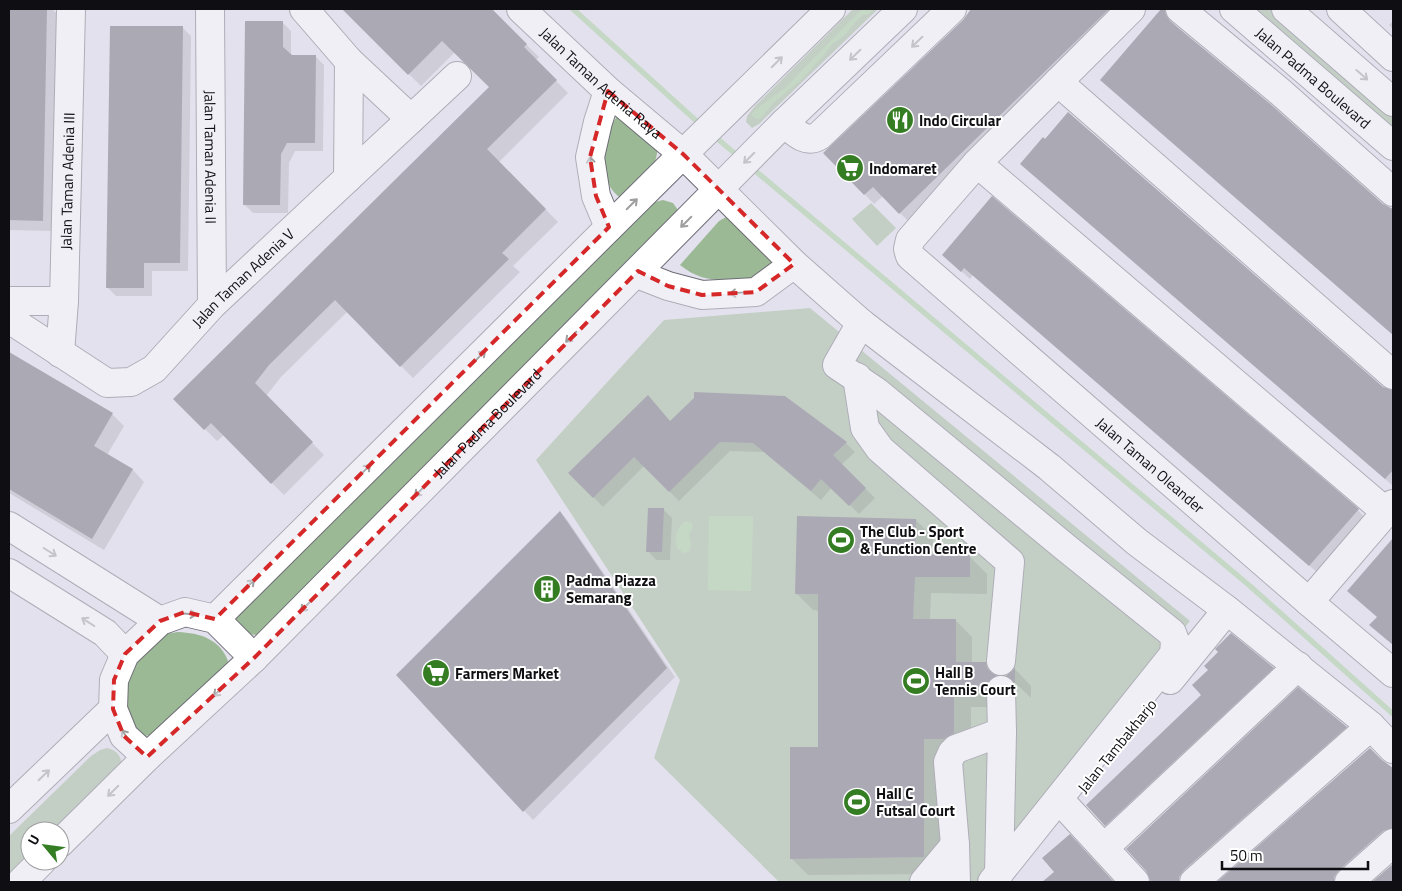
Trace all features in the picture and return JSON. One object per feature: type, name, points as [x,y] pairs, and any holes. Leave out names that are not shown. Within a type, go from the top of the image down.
[{"type":"street","name":"Jalan Taman Adenia III","points":[[60,353],[64,301],[71,9]]},
{"type":"street","name":"Jalan Taman Adenia II","points":[[210,9],[212,305]]},
{"type":"street","points":[[304,9],[349,61],[411,119]]},
{"type":"street","name":"Jalan Taman Adenia Raya","points":[[522,9],[608,91],[683,153],[794,264],[861,322],[1049,467],[1137,542],[1228,610],[1298,666],[1371,726],[1393,749]]},
{"type":"street","points":[[215,619],[683,153],[831,9]]},
{"type":"street","points":[[903,9],[781,126],[804,138],[813,140],[819,136],[952,9]]},
{"type":"street","points":[[1132,9],[977,163],[1390,508],[1309,602]]},
{"type":"street","points":[[1180,9],[1278,90],[1393,192]]},
{"type":"street","name":"Jalan Padma Boulevard","points":[[1234,9],[1393,146]]},
{"type":"street","points":[[1286,9],[1393,102]]},
{"type":"street","points":[[1332,48],[1355,13],[1393,57]]},
{"type":"street","points":[[348,178],[349,61]]},
{"type":"street","points":[[1278,90],[1300,66]]},
{"type":"street","name":"Jalan Taman Adenia V","points":[[9,319],[106,382],[131,382],[154,369],[212,305],[456,76]]},
{"type":"street","points":[[1058,82],[1393,375]]},
{"type":"street","points":[[608,91],[590,157],[596,196],[609,227]]},
{"type":"street","name":"Jalan Padma Boulevard","points":[[147,757],[254,658],[781,126]]},
{"type":"street","name":"Jalan Taman Oleander","points":[[977,163],[910,240],[908,249],[910,256],[1393,673]]},
{"type":"street","points":[[638,271],[645,277],[668,286],[702,295],[756,292],[794,264]]},
{"type":"street","points":[[9,304],[11,300],[64,301]]},
{"type":"street","points":[[861,322],[847,371],[864,428],[880,448],[1010,562],[1001,661]]},
{"type":"street","points":[[847,371],[1172,633],[1175,641],[1174,654],[999,879]]},
{"type":"street","points":[[932,495],[960,461]]},
{"type":"street","points":[[9,526],[160,621]]},
{"type":"street","points":[[9,573],[105,633],[125,654]]},
{"type":"street","name":"Jalan Tambakharjo","points":[[999,879],[1067,808],[1228,610]]},
{"type":"street","points":[[70,833],[147,757],[124,736],[113,709],[114,680],[125,654],[160,621],[185,612],[215,619],[254,658]]},
{"type":"street","points":[[1104,848],[1298,666]]},
{"type":"street","points":[[999,879],[1001,690]]},
{"type":"street","points":[[9,809],[113,709]]},
{"type":"street","points":[[1194,882],[1371,726]]},
{"type":"street","points":[[956,882],[955,844],[948,762],[956,749],[1002,732]]},
{"type":"street","points":[[1067,808],[1135,882]]},
{"type":"street","points":[[1349,882],[1393,843]]},
{"type":"street","points":[[924,882],[955,844]]},
{"type":"street","points":[[21,882],[32,871]]},
{"type":"highlighted area","points":[[608,91],[683,154],[794,264],[756,292],[702,295],[668,286],[638,271],[254,658],[147,757],[124,736],[113,709],[114,680],[125,654],[160,621],[185,612],[215,619],[609,227],[596,196],[590,157]]},
{"type":"shaded area","points":[[853,9],[878,9],[759,124],[752,128],[746,122],[747,116],[755,106]]},
{"type":"shaded area","points":[[862,9],[874,9],[869,14],[863,15],[845,35],[832,44],[802,79],[773,103],[761,118],[757,119],[751,115],[785,88]]},
{"type":"shaded area","points":[[1253,9],[1275,9],[1393,112],[1393,132]]},
{"type":"shaded area","points":[[620,113],[657,148],[655,163],[651,170],[624,202],[613,191],[608,182],[604,162],[604,151],[609,130]]},
{"type":"shaded area","points":[[663,200],[673,203],[678,210],[257,635],[253,635],[243,629],[235,616],[646,209],[655,202]]},
{"type":"shaded area","points":[[871,203],[896,228],[877,246],[852,219]]},
{"type":"shaded area","points":[[728,216],[782,256],[763,272],[748,280],[706,278],[686,270],[680,265],[719,221]]},
{"type":"shaded area","name":"The Club - Sport & Function Centre","points":[[810,308],[1190,621],[979,882],[779,882],[654,758],[680,680],[536,460],[664,320]]},
{"type":"shaded area","points":[[709,516],[753,516],[751,591],[708,590]]},
{"type":"shaded area","points":[[686,521],[690,522],[693,526],[689,535],[691,545],[689,551],[684,553],[678,549],[676,537],[678,530]]},
{"type":"shaded area","points":[[168,633],[194,634],[214,642],[224,653],[228,661],[227,665],[154,734],[145,736],[138,730],[129,712],[127,690],[130,669],[138,655],[157,639]]},
{"type":"shaded area","points":[[107,748],[113,750],[121,759],[122,765],[69,821],[24,821],[91,756]]},
{"type":"shaded area","points":[[20,825],[20,870],[9,880],[9,836]]},
{"type":"building","points":[[9,9],[47,9],[43,221],[9,220]]},
{"type":"building","points":[[342,9],[492,9],[527,44],[524,47],[557,80],[487,149],[546,209],[502,253],[509,259],[400,367],[335,300],[269,365],[255,383],[313,442],[271,484],[211,423],[204,430],[173,399],[489,87],[442,41],[408,75]]},
{"type":"building","points":[[971,9],[1109,9],[899,214],[873,187],[864,195],[823,153],[963,20]]},
{"type":"building","points":[[1161,9],[1165,10],[1170,21],[1268,102],[1383,204],[1393,209],[1393,335],[1100,80]]},
{"type":"building","points":[[245,21],[283,21],[283,47],[292,55],[316,55],[315,143],[287,143],[281,154],[280,205],[243,205]]},
{"type":"building","points":[[110,26],[183,26],[180,263],[144,263],[144,288],[106,288]]},
{"type":"building","points":[[1068,112],[1383,387],[1393,390],[1393,470],[1385,479],[1020,164]]},
{"type":"building","points":[[992,196],[1359,509],[1309,566],[964,268],[961,272],[942,255]]},
{"type":"building","points":[[9,352],[113,413],[94,446],[133,469],[92,539],[9,489]]},
{"type":"building","points":[[694,392],[785,396],[847,442],[833,455],[866,488],[849,506],[821,479],[811,491],[753,443],[720,442],[669,492],[634,457],[593,498],[568,473],[648,395],[670,421],[694,398]]},
{"type":"building","points":[[648,508],[664,508],[662,552],[646,552]]},
{"type":"building","name":"Padma Piazza Semarang","points":[[560,511],[667,668],[523,812],[396,675]]},
{"type":"building","points":[[797,516],[916,519],[915,554],[970,555],[970,577],[915,577],[913,619],[956,619],[956,662],[986,662],[987,668],[997,676],[988,682],[985,690],[954,690],[954,733],[944,739],[924,739],[924,857],[790,859],[790,747],[818,747],[818,594],[795,594]]},
{"type":"building","points":[[1393,538],[1393,645],[1369,625],[1377,617],[1347,591]]},
{"type":"building","points":[[1231,633],[1274,668],[1105,826],[1086,805],[1201,695],[1192,685],[1208,670],[1204,666],[1218,652],[1215,649]]},
{"type":"building","points":[[1015,667],[1015,683],[1006,676]]},
{"type":"building","points":[[1298,687],[1347,727],[1184,870],[1179,877],[1179,882],[1151,882],[1146,871],[1126,849]]},
{"type":"building","points":[[1370,748],[1393,768],[1393,828],[1383,831],[1339,870],[1334,877],[1334,882],[1217,882]]},
{"type":"building","points":[[1070,834],[1114,882],[1042,882],[1054,872],[1042,858]]},
{"type":"building","points":[[1393,864],[1393,882],[1372,882]]},
{"type":"waterway","points":[[573,9],[702,126]]},
{"type":"waterway","points":[[713,135],[739,157]]},
{"type":"waterway","points":[[752,168],[1250,586],[1393,714]]},
{"type":"place","name":"Indo Circular","points":[[900,120]]},
{"type":"place","name":"Indomaret","points":[[850,168]]},
{"type":"place","name":"The Club - Sport & Function Centre","points":[[841,540]]},
{"type":"place","name":"Padma Piazza Semarang","points":[[547,589]]},
{"type":"place","name":"Farmers Market","points":[[436,673]]},
{"type":"place","name":"Hall B Tennis Court","points":[[916,681]]},
{"type":"place","name":"Hall C Futsal Court","points":[[857,802]]}]
